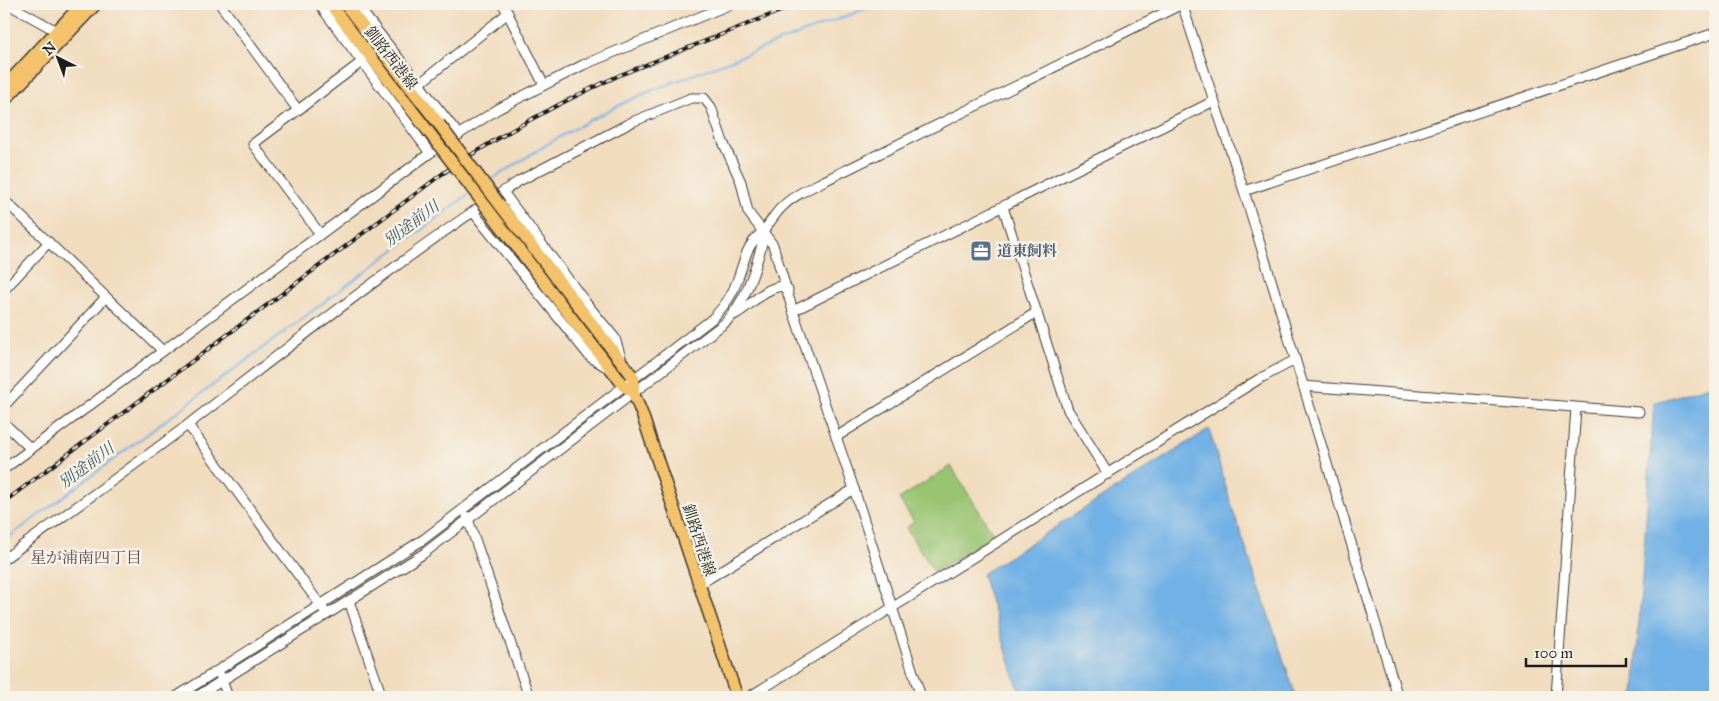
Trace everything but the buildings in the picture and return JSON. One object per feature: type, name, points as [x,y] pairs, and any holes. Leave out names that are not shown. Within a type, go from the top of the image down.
[{"type":"main road","points":[[4,101],[61,33],[82,4]]},
{"type":"main road","points":[[4,87],[61,33],[96,4]]},
{"type":"main road","name":"釧路西港線","points":[[330,4],[490,212],[619,369],[634,378],[629,389]]},
{"type":"main road","name":"釧路西港線","points":[[345,4],[500,205],[619,369],[642,414],[737,697]]},
{"type":"street","points":[[8,4],[61,33]]},
{"type":"street","points":[[220,4],[298,110]]},
{"type":"street","points":[[319,4],[430,153]]},
{"type":"street","points":[[356,4],[459,135]]},
{"type":"street","points":[[504,4],[544,85]]},
{"type":"street","points":[[4,469],[430,153],[498,109],[583,66],[731,4]]},
{"type":"street","points":[[634,378],[712,320],[727,304],[755,237],[763,231],[782,207],[801,193],[1182,4],[1244,191],[1398,697]]},
{"type":"street","points":[[419,84],[508,13]]},
{"type":"street","points":[[1244,191],[1715,33]]},
{"type":"street","points":[[320,234],[253,144],[363,61]]},
{"type":"street","points":[[4,560],[188,425],[413,252],[519,181],[632,122],[692,98],[704,98],[711,107],[723,142],[741,182],[748,212],[773,245],[793,311],[854,489],[921,697]]},
{"type":"street","points":[[793,311],[1214,101]]},
{"type":"street","points":[[474,212],[590,357],[619,369],[615,338],[586,303],[503,192]]},
{"type":"street","points":[[4,200],[163,351]]},
{"type":"street","points":[[1003,207],[1068,410],[1108,474]]},
{"type":"street","points":[[731,317],[750,285],[764,241],[763,231]]},
{"type":"street","points":[[4,290],[49,242]]},
{"type":"street","points":[[176,697],[424,539],[629,389],[703,340],[771,288],[781,286],[788,290]]},
{"type":"street","points":[[4,406],[106,297]]},
{"type":"street","points":[[836,437],[1037,312]]},
{"type":"street","points":[[748,697],[1259,379],[1295,360]]},
{"type":"street","points":[[1303,386],[1640,412]]},
{"type":"street","points":[[196,697],[423,554],[577,438],[629,389]]},
{"type":"street","points":[[1556,697],[1576,408]]},
{"type":"street","points":[[4,423],[31,449]]},
{"type":"street","points":[[188,425],[321,605],[326,615]]},
{"type":"street","points":[[698,585],[854,489]]},
{"type":"street","points":[[464,508],[529,697]]},
{"type":"street","points":[[349,601],[382,697]]},
{"type":"street","points":[[218,671],[228,697]]},
{"type":"green space","points":[[951,466],[994,535],[934,572],[906,528],[914,522],[899,499]]},
{"type":"water","points":[[1715,384],[1715,697],[1634,697],[1654,403]]},
{"type":"water","points":[[1209,429],[1231,504],[1296,697],[1021,697],[982,574]]},
{"type":"waterway","name":"別途前川","points":[[488,182],[569,132],[631,99],[878,4]]},
{"type":"waterway","name":"別途前川","points":[[4,541],[469,194]]},
{"type":"railway","points":[[4,502],[442,174],[485,146],[551,109],[620,75],[798,4]]},
{"type":"place","name":"道東飼料","points":[[981,251]]},
{"type":"district","name":"星が浦南四丁目","points":[[86,557]]}]
